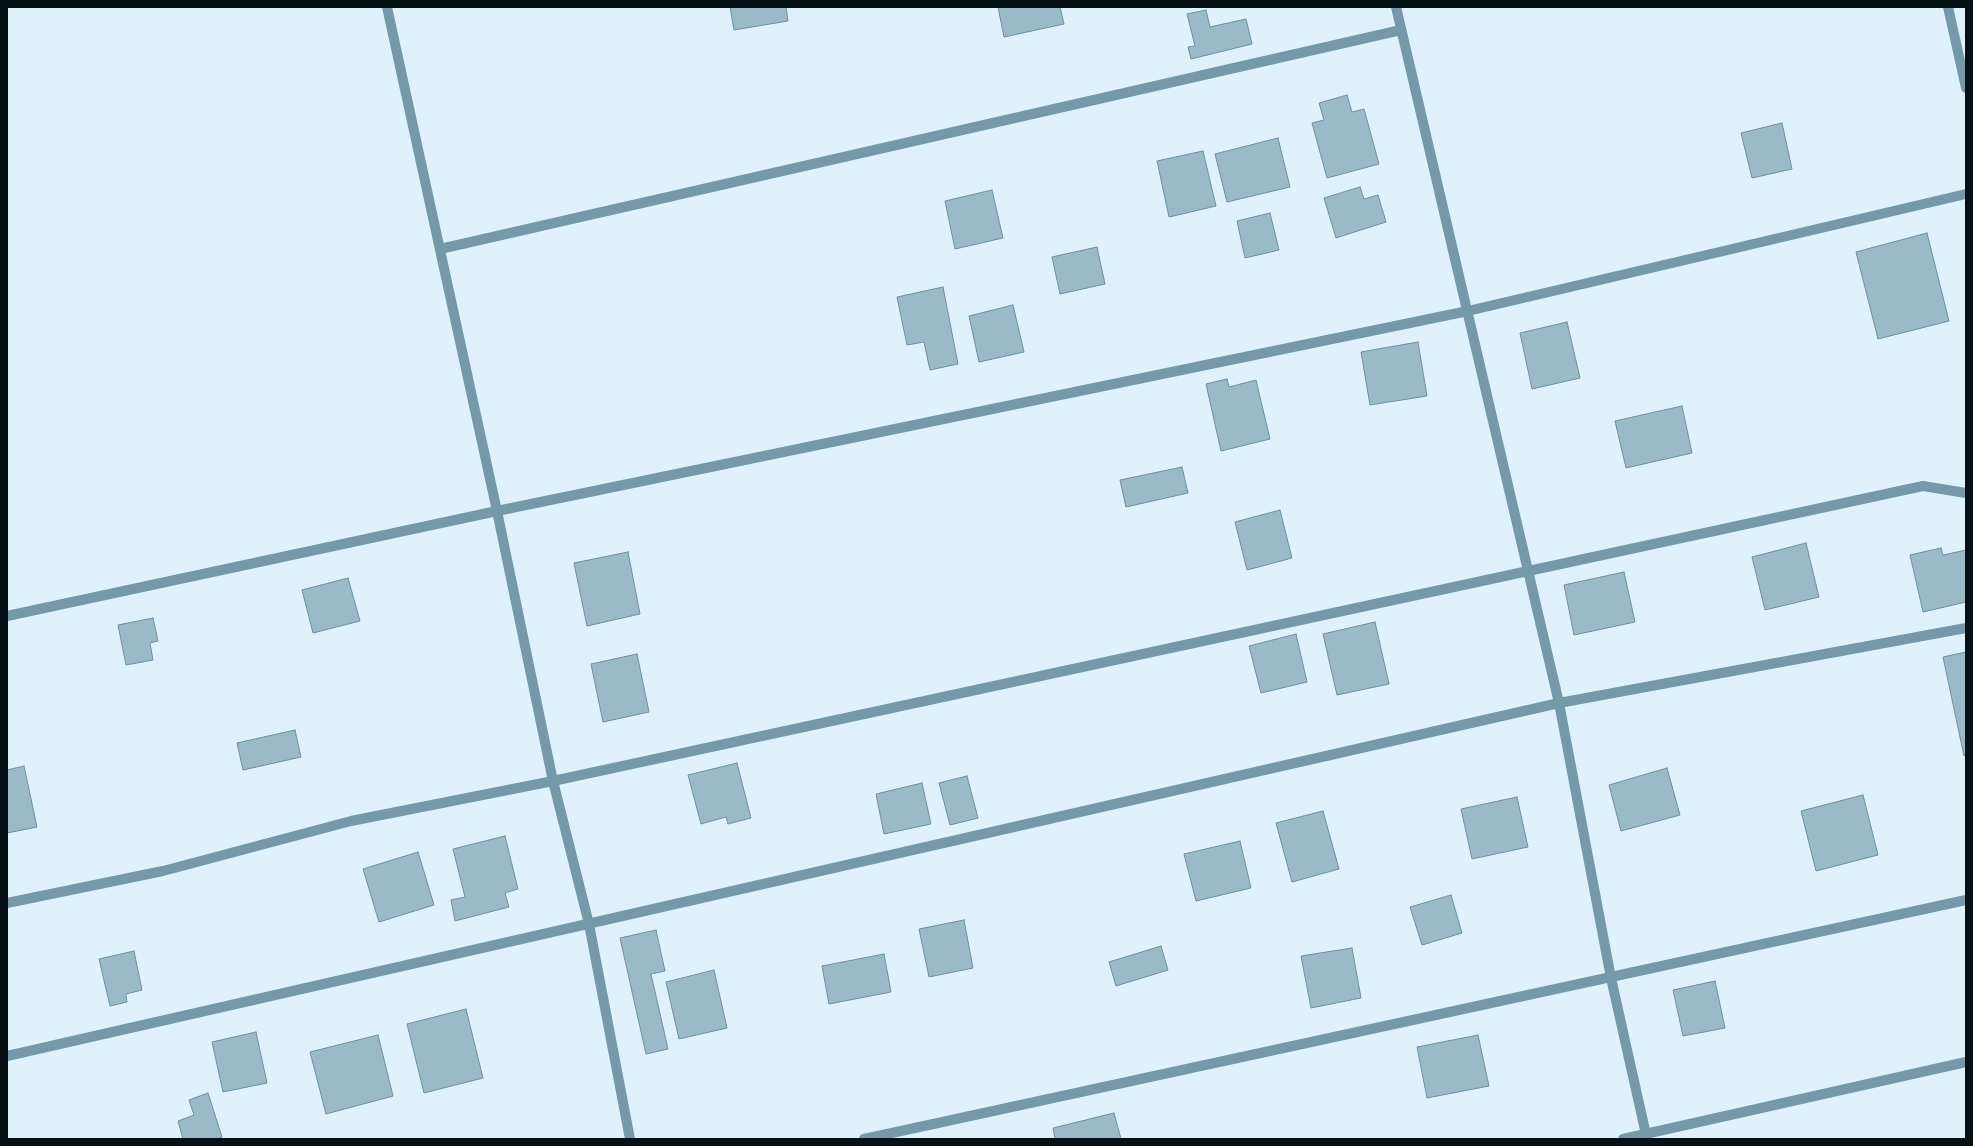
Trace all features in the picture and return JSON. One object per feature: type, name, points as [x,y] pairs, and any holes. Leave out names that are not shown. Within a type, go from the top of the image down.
[{"type":"street","points":[[387,7],[497,512],[553,781],[589,924],[630,1139]]},
{"type":"street","points":[[1396,7],[1560,703],[1611,978],[1647,1136]]},
{"type":"street","points":[[1948,7],[1966,88]]},
{"type":"street","points":[[440,249],[1401,30]]},
{"type":"street","points":[[7,616],[497,512],[1468,311],[1966,194]]},
{"type":"street","points":[[7,903],[163,872],[351,821],[553,781],[1923,486],[1966,493]]},
{"type":"street","points":[[7,1056],[1560,703],[1966,628]]},
{"type":"street","points":[[864,1139],[1966,900]]},
{"type":"street","points":[[1623,1139],[1647,1136],[1966,1062]]},
{"type":"building","points":[[730,7],[786,7],[788,21],[734,30]]},
{"type":"building","points":[[998,7],[1060,7],[1064,24],[1004,37]]},
{"type":"building","points":[[1206,10],[1210,27],[1246,19],[1252,44],[1191,59],[1188,47],[1195,46],[1187,14]]},
{"type":"building","points":[[1347,95],[1352,112],[1364,109],[1379,164],[1327,178],[1312,123],[1324,120],[1319,103]]},
{"type":"building","points":[[1782,123],[1792,169],[1752,178],[1741,133]]},
{"type":"building","points":[[1278,138],[1290,187],[1227,202],[1215,154]]},
{"type":"building","points":[[1203,151],[1216,206],[1169,217],[1157,161]]},
{"type":"building","points":[[1360,187],[1364,199],[1378,195],[1386,222],[1336,238],[1324,198]]},
{"type":"building","points":[[992,190],[1003,238],[955,249],[945,201]]},
{"type":"building","points":[[1270,213],[1279,250],[1245,258],[1237,221]]},
{"type":"building","points":[[1927,233],[1949,321],[1878,339],[1856,252]]},
{"type":"building","points":[[1097,247],[1105,284],[1060,294],[1052,257]]},
{"type":"building","points":[[943,287],[958,364],[930,370],[924,342],[907,345],[897,297]]},
{"type":"building","points":[[1013,305],[1024,352],[979,362],[969,316]]},
{"type":"building","points":[[1567,322],[1580,378],[1532,389],[1520,333]]},
{"type":"building","points":[[1418,342],[1427,396],[1370,405],[1361,352]]},
{"type":"building","points":[[1227,379],[1229,387],[1256,380],[1270,439],[1221,451],[1206,384]]},
{"type":"building","points":[[1682,406],[1692,453],[1626,468],[1615,421]]},
{"type":"building","points":[[1182,467],[1188,493],[1126,507],[1120,480]]},
{"type":"building","points":[[1280,510],[1292,558],[1247,570],[1235,522]]},
{"type":"building","points":[[1806,543],[1819,597],[1765,610],[1752,557]]},
{"type":"building","points":[[1941,548],[1943,555],[1966,550],[1966,602],[1923,612],[1910,555]]},
{"type":"building","points":[[628,552],[640,614],[587,626],[574,563]]},
{"type":"building","points":[[1624,572],[1635,622],[1574,635],[1564,585]]},
{"type":"building","points":[[348,578],[360,621],[313,633],[302,590]]},
{"type":"building","points":[[153,618],[158,641],[150,643],[153,660],[126,665],[118,625]]},
{"type":"building","points":[[1375,622],[1389,684],[1337,695],[1323,634]]},
{"type":"building","points":[[1296,634],[1307,682],[1261,693],[1249,646]]},
{"type":"building","points":[[1966,652],[1966,755],[1964,756],[1943,657]]},
{"type":"building","points":[[637,654],[649,712],[603,722],[591,664]]},
{"type":"building","points":[[295,730],[301,757],[243,770],[237,743]]},
{"type":"building","points":[[737,763],[751,818],[728,824],[726,817],[701,824],[688,775]]},
{"type":"building","points":[[24,766],[37,827],[7,833],[7,770]]},
{"type":"building","points":[[1667,768],[1680,815],[1621,831],[1609,785]]},
{"type":"building","points":[[967,776],[978,818],[950,825],[939,783]]},
{"type":"building","points":[[922,783],[931,824],[884,834],[876,794]]},
{"type":"building","points":[[1863,795],[1878,855],[1816,871],[1801,811]]},
{"type":"building","points":[[1517,797],[1528,847],[1472,859],[1461,809]]},
{"type":"building","points":[[1323,811],[1339,869],[1292,882],[1276,823]]},
{"type":"building","points":[[505,836],[518,889],[505,893],[509,907],[455,921],[451,900],[465,897],[453,849]]},
{"type":"building","points":[[1240,841],[1251,888],[1196,901],[1184,854]]},
{"type":"building","points":[[418,852],[434,905],[379,922],[363,869]]},
{"type":"building","points":[[1451,895],[1462,933],[1422,945],[1410,907]]},
{"type":"building","points":[[964,920],[973,968],[929,977],[919,929]]},
{"type":"building","points":[[656,930],[665,971],[651,974],[668,1049],[646,1054],[620,938]]},
{"type":"building","points":[[1161,946],[1168,970],[1116,986],[1109,962]]},
{"type":"building","points":[[1352,948],[1361,998],[1311,1008],[1301,956]]},
{"type":"building","points":[[134,951],[142,990],[126,994],[127,1002],[110,1006],[99,959]]},
{"type":"building","points":[[884,954],[891,992],[829,1004],[822,966]]},
{"type":"building","points":[[714,970],[727,1028],[679,1039],[666,982]]},
{"type":"building","points":[[1715,981],[1725,1028],[1683,1036],[1673,990]]},
{"type":"building","points":[[466,1009],[483,1078],[424,1093],[407,1024]]},
{"type":"building","points":[[256,1032],[267,1083],[223,1092],[212,1042]]},
{"type":"building","points":[[378,1035],[393,1096],[326,1114],[310,1052]]},
{"type":"building","points":[[1478,1035],[1489,1086],[1427,1098],[1417,1047]]},
{"type":"building","points":[[208,1093],[222,1137],[216,1139],[183,1139],[178,1121],[194,1115],[189,1100]]},
{"type":"building","points":[[1114,1113],[1121,1139],[1055,1139],[1053,1128]]}]
